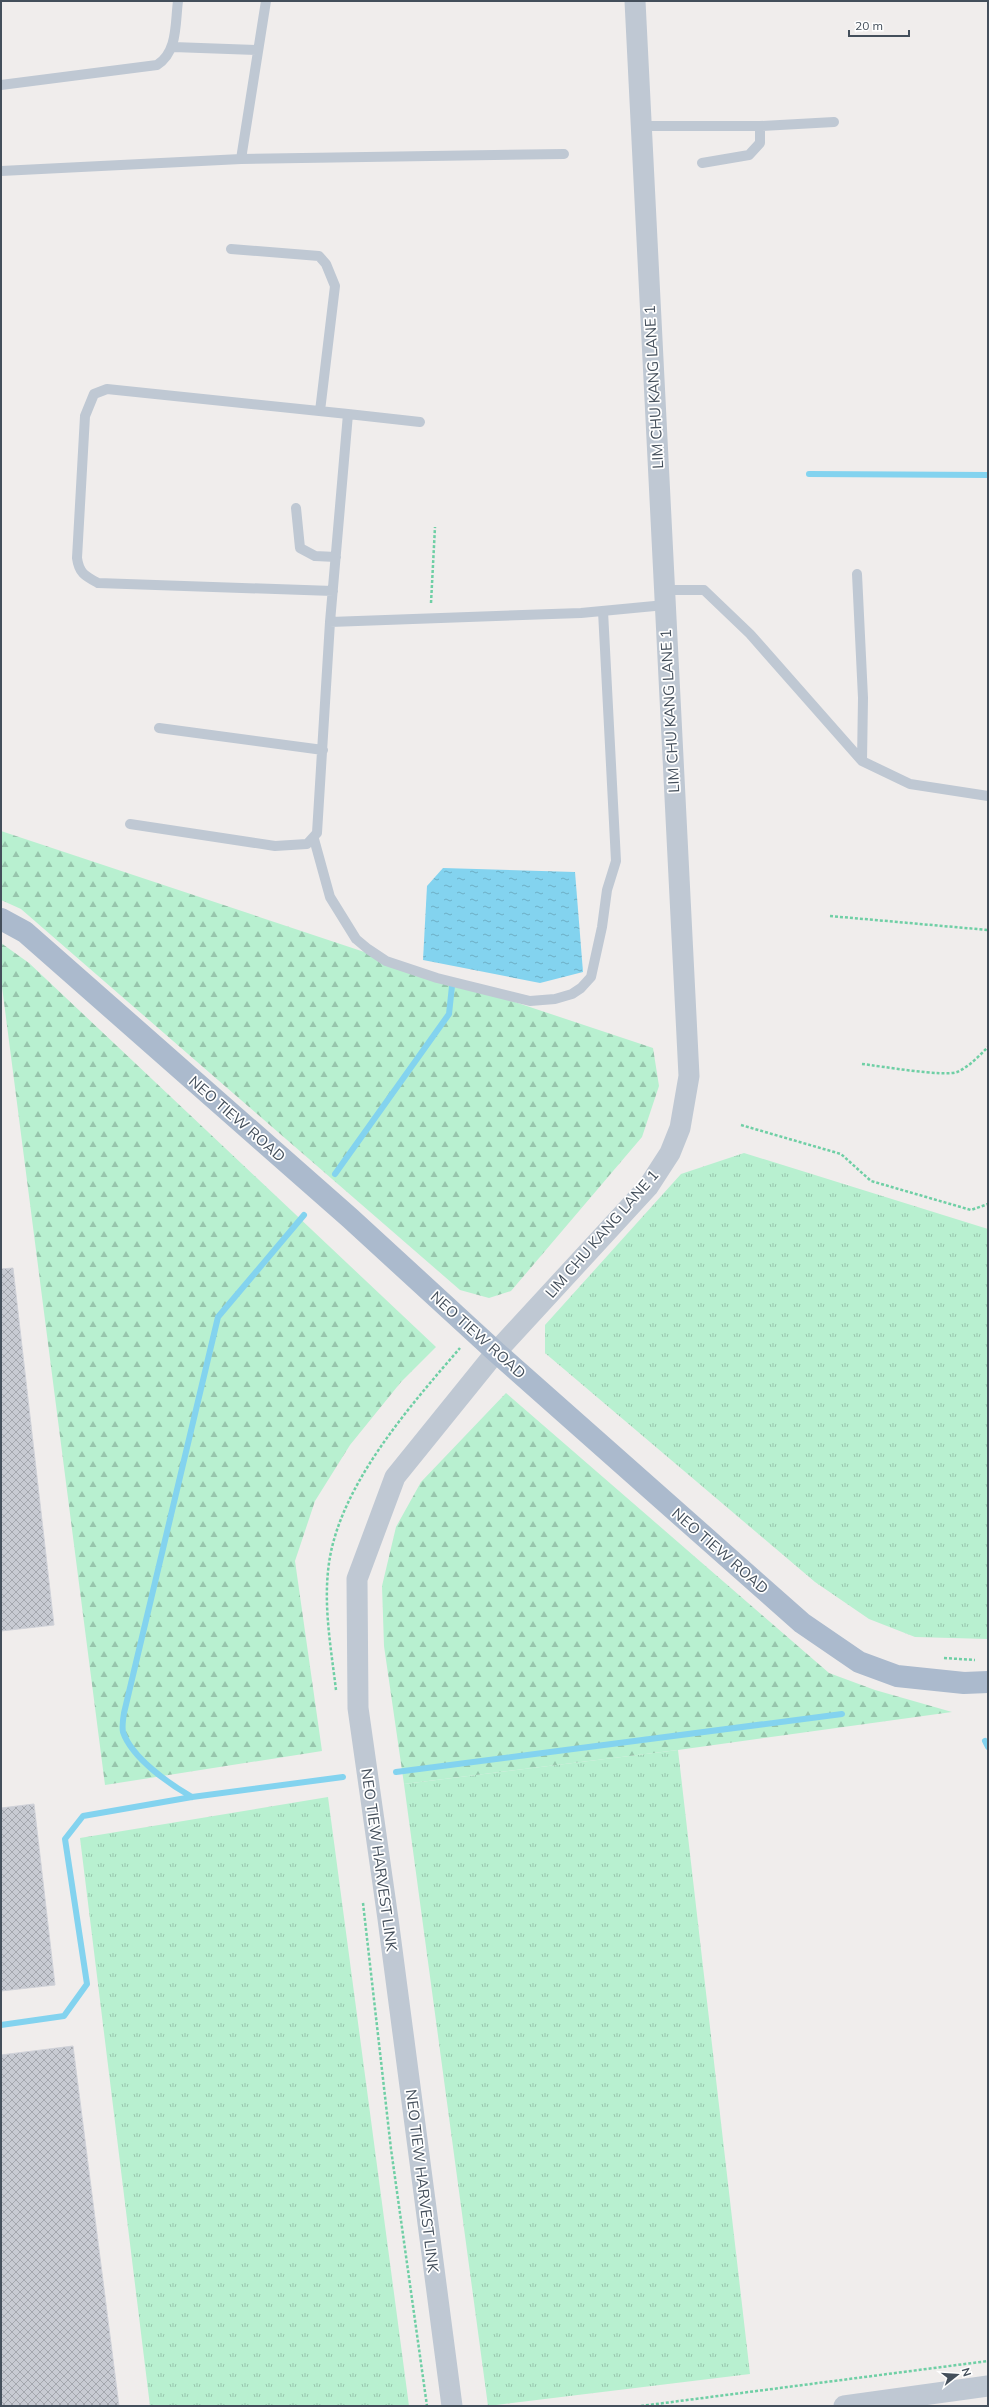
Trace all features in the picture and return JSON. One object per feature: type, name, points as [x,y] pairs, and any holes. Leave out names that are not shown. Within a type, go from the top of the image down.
[{"type":"main road","name":"NEO TIEW ROAD","points":[[1,918],[25,932],[350,1218],[496,1352],[802,1623],[859,1662],[896,1676],[964,1683],[988,1682]]},
{"type":"street","name":"LIM CHU KANG LANE 1","points":[[496,1352],[648,1187],[670,1153],[680,1128],[689,1076],[635,1]]},
{"type":"street","name":"NEO TIEW HARVEST LINK","points":[[452,2406],[358,1708],[357,1579],[395,1477],[496,1352]]},
{"type":"street","points":[[844,2406],[988,2386]]},
{"type":"lane","points":[[1,86],[157,65],[165,60],[173,46],[178,1]]},
{"type":"lane","points":[[241,159],[266,1]]},
{"type":"lane","points":[[173,46],[258,50]]},
{"type":"lane","points":[[641,126],[760,126],[834,122]]},
{"type":"lane","points":[[702,163],[749,156],[760,143],[760,126]]},
{"type":"lane","points":[[1,171],[241,159],[564,154]]},
{"type":"lane","points":[[231,249],[319,256],[326,264],[335,286],[320,411]]},
{"type":"lane","points":[[333,591],[98,583],[78,570],[77,558],[85,416],[94,394],[108,389],[420,422]]},
{"type":"lane","points":[[130,824],[275,846],[307,844],[314,839],[317,833],[330,622],[348,414]]},
{"type":"lane","points":[[296,508],[300,548],[315,556],[336,557]]},
{"type":"lane","points":[[857,574],[863,698],[862,761]]},
{"type":"lane","points":[[330,622],[603,611],[704,590],[750,634],[862,761],[910,784],[988,796]]},
{"type":"lane","points":[[314,839],[330,897],[342,919],[356,939],[386,961],[437,978],[530,1001],[555,999],[572,994],[582,988],[591,977],[602,927],[607,890],[616,861],[603,611]]},
{"type":"lane","points":[[159,728],[323,750]]},
{"type":"path","points":[[430,619],[435,527]]},
{"type":"path","points":[[830,916],[988,930]]},
{"type":"path","points":[[862,1064],[928,1072],[956,1072],[970,1064],[988,1047]]},
{"type":"path","points":[[741,1125],[841,1154],[871,1181],[971,1210],[988,1204]]},
{"type":"path","points":[[939,1658],[982,1660]]},
{"type":"path","points":[[641,2406],[988,2361]]},
{"type":"green space","points":[[1,831],[653,1048],[659,1086],[642,1137],[511,1291],[489,1298],[460,1290],[21,909],[1,900]]},
{"type":"green space","points":[[1,943],[29,963],[436,1347],[401,1382],[350,1445],[315,1501],[295,1561],[322,1751],[105,1785],[1,979]]},
{"type":"green space","points":[[744,1153],[988,1229],[988,1639],[915,1637],[869,1619],[815,1582],[545,1353],[545,1325],[681,1174]]},
{"type":"green space","points":[[506,1393],[829,1673],[875,1690],[952,1712],[678,1750],[404,1784],[384,1646],[382,1586],[396,1527],[421,1482]]},
{"type":"green space","points":[[678,1750],[750,2374],[488,2406],[404,1784]]},
{"type":"green space","points":[[328,1797],[409,2406],[150,2406],[80,1838]]},
{"type":"water","points":[[443,868],[575,872],[583,972],[540,983],[423,960],[427,886]]},
{"type":"building","points":[[13,1268],[54,1625],[1,1631],[1,1269]]},
{"type":"building","points":[[34,1804],[55,1985],[1,1991],[1,1808]]},
{"type":"building","points":[[73,2046],[119,2406],[1,2406],[1,2055]]},
{"type":"waterway","points":[[809,474],[988,475]]},
{"type":"waterway","points":[[335,1174],[449,1014],[452,986]]},
{"type":"waterway","points":[[192,1797],[162,1778],[134,1751],[123,1732],[124,1713],[218,1317],[304,1215]]},
{"type":"waterway","points":[[396,1772],[842,1714]]},
{"type":"waterway","points":[[985,1741],[988,1747]]},
{"type":"waterway","points":[[1,2025],[64,2016],[87,1984],[65,1839],[83,1816],[192,1797],[343,1777]]}]
